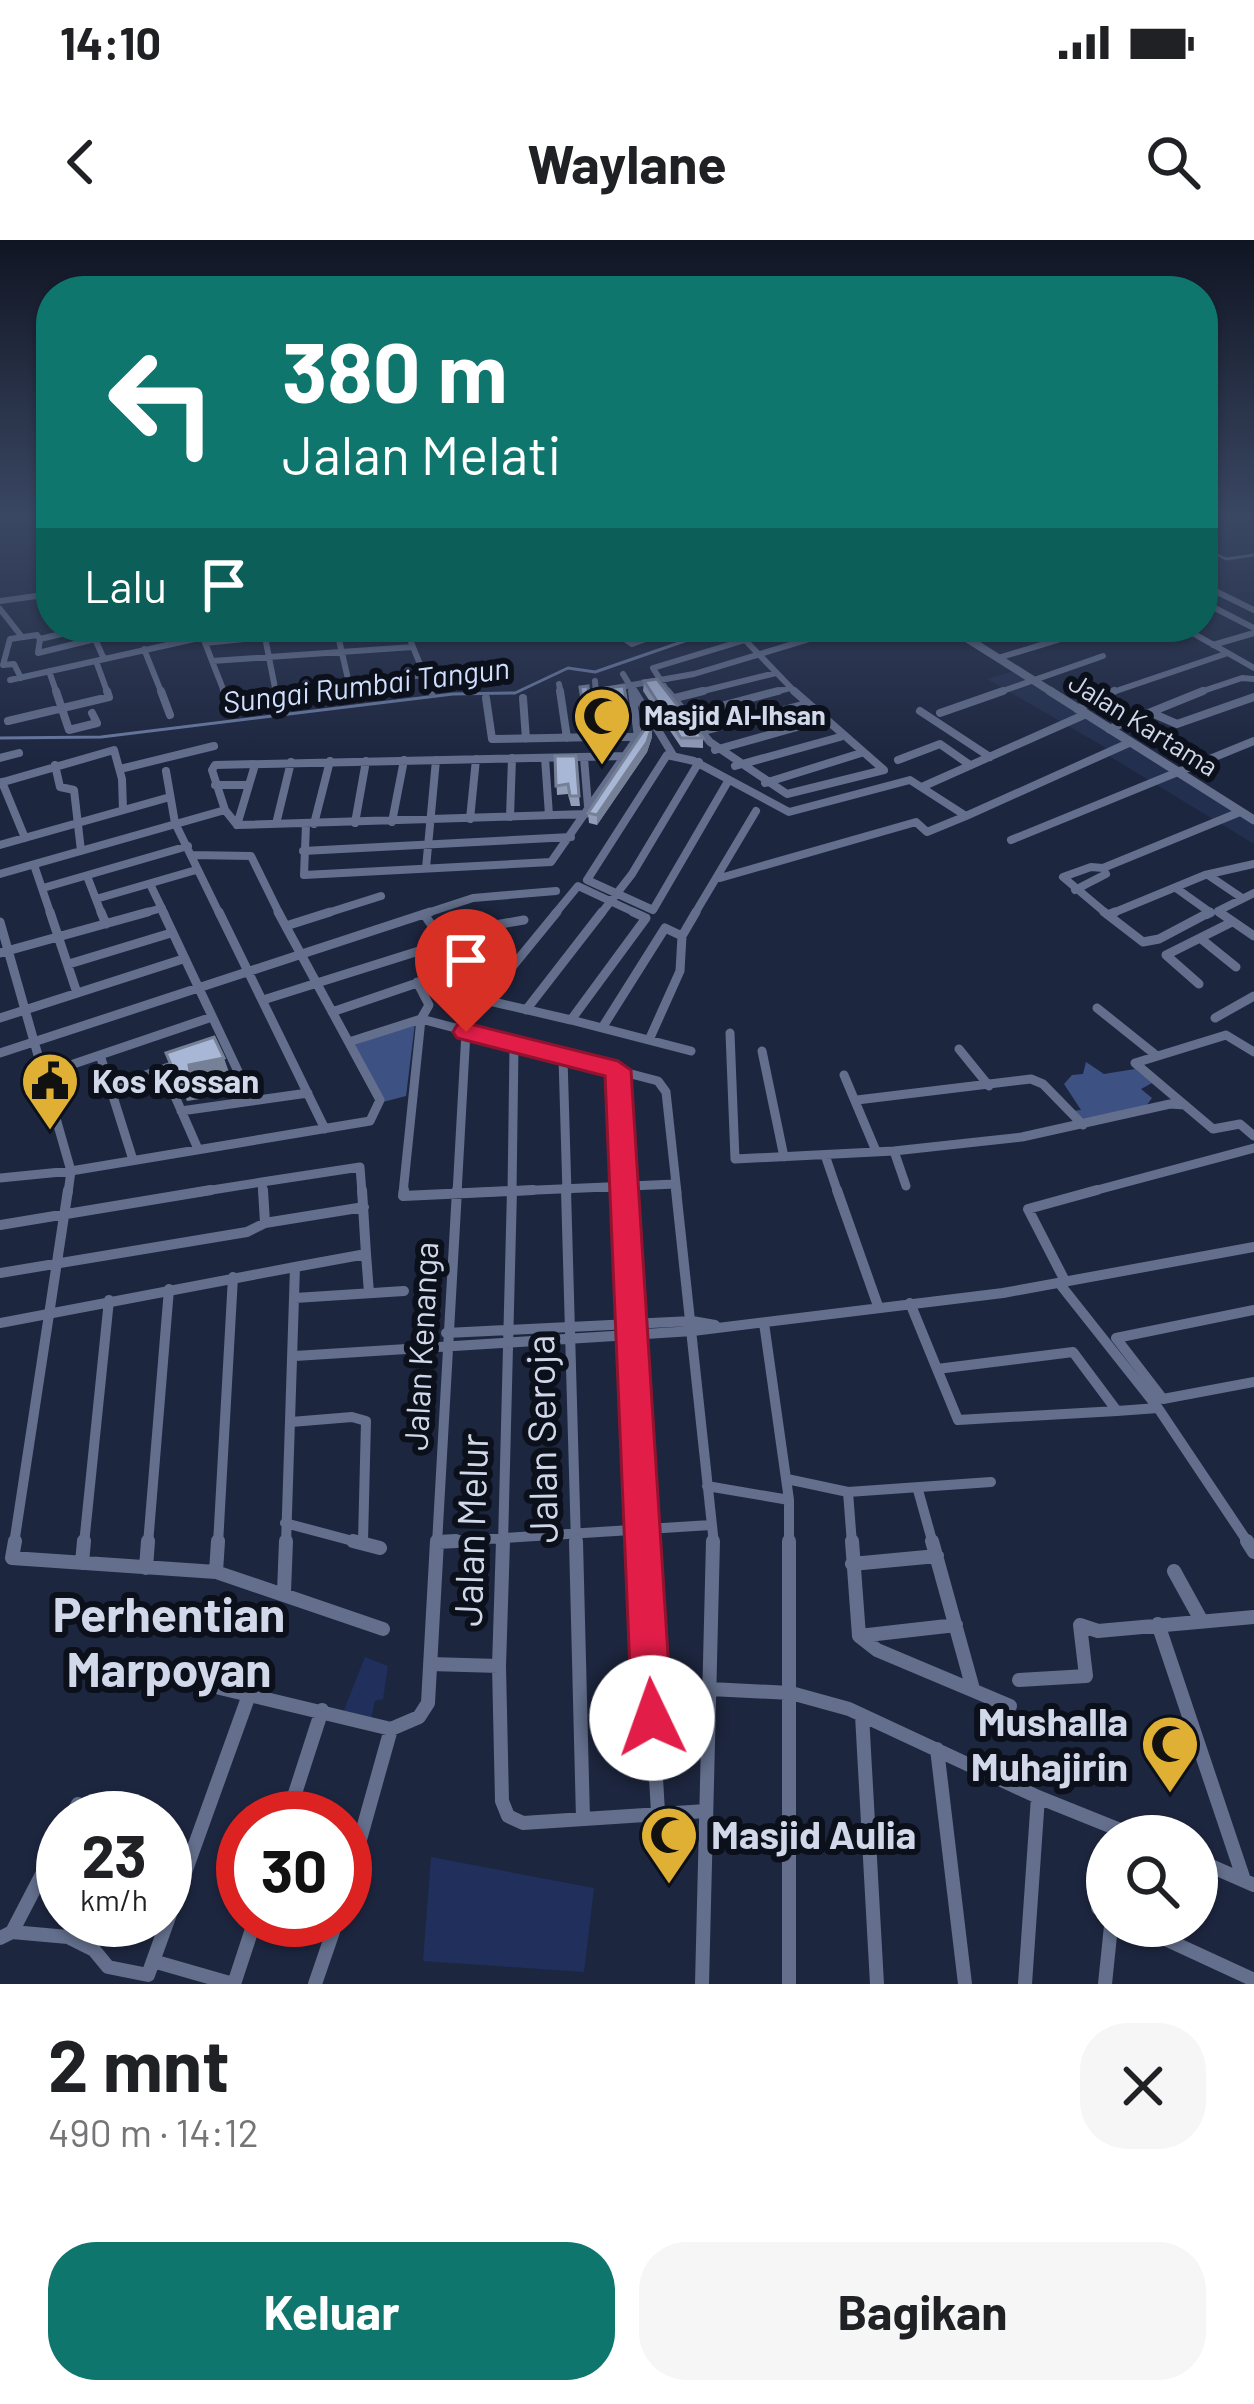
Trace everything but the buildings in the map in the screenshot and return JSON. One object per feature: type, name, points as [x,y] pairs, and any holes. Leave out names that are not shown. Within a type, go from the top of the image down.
[{"type":"main road","name":"Jalan Kartama","points":[[972,642],[1254,820]]},
{"type":"street","points":[[22,638],[4,623],[0,605],[31,598]]},
{"type":"street","points":[[1218,610],[1254,630]]},
{"type":"street","points":[[1214,645],[1254,630]]},
{"type":"street","points":[[36,635],[10,640],[3,665],[83,642]]},
{"type":"street","points":[[1238,638],[1254,646]]},
{"type":"street","points":[[38,653],[40,642]]},
{"type":"street","points":[[8,721],[109,698],[96,642]]},
{"type":"street","points":[[10,680],[180,642]]},
{"type":"street","points":[[208,642],[226,700]]},
{"type":"street","points":[[266,642],[276,693]]},
{"type":"street","points":[[339,642],[351,692]]},
{"type":"street","points":[[411,642],[432,694]]},
{"type":"street","points":[[747,642],[840,737],[884,770],[787,794],[734,767],[715,750],[661,682],[656,666],[747,642]]},
{"type":"street","points":[[598,691],[661,682],[807,642]]},
{"type":"street","points":[[998,658],[1051,642]]},
{"type":"street","points":[[1209,642],[1254,668]]},
{"type":"street","points":[[212,661],[413,647]]},
{"type":"street","points":[[144,650],[170,715]]},
{"type":"street","points":[[924,786],[1124,686],[1228,653]]},
{"type":"street","points":[[940,713],[1103,656]]},
{"type":"street","points":[[14,664],[21,678]]},
{"type":"street","points":[[49,671],[69,730],[97,723],[92,712]]},
{"type":"street","points":[[675,698],[776,673]]},
{"type":"street","points":[[623,674],[673,754]]},
{"type":"street","points":[[390,679],[424,675]]},
{"type":"street","points":[[1154,714],[1156,707],[1242,678],[1254,679]]},
{"type":"street","points":[[596,681],[600,737]]},
{"type":"street","points":[[559,684],[567,738]]},
{"type":"street","points":[[330,761],[303,851],[304,875],[553,862],[638,737],[632,688]]},
{"type":"street","points":[[687,715],[790,688]]},
{"type":"street","points":[[1108,729],[1154,714],[1177,724],[1254,697]]},
{"type":"street","points":[[486,698],[491,738],[638,737]]},
{"type":"street","points":[[523,698],[526,739]]},
{"type":"street","points":[[700,732],[806,704]]},
{"type":"street","points":[[920,711],[990,757]]},
{"type":"street","points":[[715,750],[822,720]]},
{"type":"street","points":[[734,767],[840,737]]},
{"type":"street","points":[[928,737],[970,765]]},
{"type":"street","points":[[1011,840],[1254,741]]},
{"type":"street","points":[[720,878],[916,822],[927,832],[1131,742]]},
{"type":"street","points":[[898,760],[940,744]]},
{"type":"street","points":[[120,769],[214,746]]},
{"type":"street","points":[[25,838],[1,782],[55,765],[114,750],[122,810]]},
{"type":"street","points":[[0,758],[19,753]]},
{"type":"street","points":[[765,783],[861,753]]},
{"type":"street","points":[[571,1020],[646,919],[586,880],[663,759],[673,754],[699,762],[728,783],[789,812],[906,780],[924,786],[966,816]]},
{"type":"street","points":[[238,825],[225,810],[215,785],[215,766],[627,756]]},
{"type":"street","points":[[510,817],[512,758]]},
{"type":"street","points":[[544,758],[549,815]]},
{"type":"street","points":[[584,758],[587,811]]},
{"type":"street","points":[[470,819],[476,759]]},
{"type":"street","points":[[392,822],[404,760]]},
{"type":"street","points":[[425,868],[436,760]]},
{"type":"street","points":[[355,823],[366,761]]},
{"type":"street","points":[[526,1010],[614,898],[699,762]]},
{"type":"street","points":[[276,824],[291,763]]},
{"type":"street","points":[[55,765],[60,788],[74,790],[81,851]]},
{"type":"street","points":[[238,825],[255,765]]},
{"type":"street","points":[[166,771],[175,823],[325,1129]]},
{"type":"street","points":[[691,1052],[485,1000],[578,886],[652,910],[728,783]]},
{"type":"street","points":[[215,785],[248,785]]},
{"type":"street","points":[[0,845],[170,797]]},
{"type":"street","points":[[0,874],[225,810]]},
{"type":"street","points":[[238,825],[587,811]]},
{"type":"street","points":[[649,1040],[680,971],[682,936],[757,811]]},
{"type":"street","points":[[1176,888],[1211,913],[1143,942],[1063,878],[1091,867],[1103,868],[1240,812]]},
{"type":"street","points":[[0,819],[17,815]]},
{"type":"street","points":[[303,851],[571,837]]},
{"type":"street","points":[[0,1163],[2,1178],[71,1171],[370,1121],[381,1105],[248,853],[189,850],[43,889]]},
{"type":"street","points":[[1108,915],[1253,861]]},
{"type":"street","points":[[34,865],[77,992]]},
{"type":"street","points":[[1075,890],[1100,880],[1106,874],[1103,868]]},
{"type":"street","points":[[96,899],[196,870]]},
{"type":"street","points":[[1208,875],[1251,895]]},
{"type":"street","points":[[87,876],[106,924]]},
{"type":"street","points":[[150,884],[252,1101]]},
{"type":"street","points":[[0,1053],[488,894],[556,891]]},
{"type":"street","points":[[1251,895],[1218,910],[1254,936]]},
{"type":"street","points":[[286,926],[381,896]]},
{"type":"street","points":[[4,952],[161,908]]},
{"type":"street","points":[[424,914],[461,968]]},
{"type":"street","points":[[263,1000],[443,941],[524,920]]},
{"type":"street","points":[[0,922],[4,952],[71,1171],[11,1558],[216,1573],[284,1592],[383,1629]]},
{"type":"street","points":[[1199,984],[1166,955],[1232,922]]},
{"type":"street","points":[[332,1012],[461,968],[492,928]]},
{"type":"street","points":[[602,1028],[664,928],[682,936]]},
{"type":"street","points":[[69,964],[172,933]]},
{"type":"street","points":[[1200,938],[1236,967]]},
{"type":"street","points":[[0,1018],[183,959]]},
{"type":"street","points":[[417,982],[429,1001],[421,1018],[400,1194],[407,1198],[676,1184]]},
{"type":"street","points":[[1216,1018],[1254,996]]},
{"type":"street","points":[[1097,1008],[1156,1056]]},
{"type":"street","points":[[44,1074],[212,1017]]},
{"type":"street","points":[[349,1042],[421,1018],[664,1085],[716,1566],[702,1984]]},
{"type":"street","name":"Jalan Kenanga","points":[[392,1729],[418,1717],[428,1703],[466,1032]]},
{"type":"street","points":[[730,1033],[735,1159],[894,1151],[1022,1138],[1170,1104],[1185,1105]]},
{"type":"street","points":[[1254,1052],[1226,1035],[1135,1063],[1213,1129],[1240,1124],[1254,1136]]},
{"type":"street","points":[[111,1087],[227,1046]]},
{"type":"street","name":"Jalan Melur","points":[[514,1046],[511,1336],[499,1666],[502,1801],[508,1816],[524,1823],[706,1811]]},
{"type":"street","points":[[958,1048],[989,1086]]},
{"type":"street","points":[[762,1051],[784,1156]]},
{"type":"street","points":[[100,1055],[134,1160]]},
{"type":"street","name":"Jalan Seroja","points":[[563,1058],[583,1820]]},
{"type":"street","points":[[163,1070],[198,1149]]},
{"type":"street","points":[[618,1070],[620,1186],[658,1812]]},
{"type":"street","points":[[844,1075],[876,1151]]},
{"type":"street","points":[[856,1100],[1031,1079],[1043,1084],[1083,1125]]},
{"type":"street","points":[[181,1111],[308,1094]]},
{"type":"street","points":[[1254,1148],[1028,1209],[1062,1282],[1158,1408],[1254,1552]]},
{"type":"street","points":[[894,1151],[906,1186]]},
{"type":"street","points":[[825,1155],[878,1306]]},
{"type":"street","points":[[0,1225],[360,1167],[369,1293]]},
{"type":"street","points":[[262,1182],[265,1223]]},
{"type":"street","points":[[0,1273],[247,1232],[265,1223],[364,1207]]},
{"type":"street","points":[[295,1355],[446,1339],[764,1323],[1252,1251]]},
{"type":"street","points":[[0,1323],[366,1254]]},
{"type":"street","points":[[284,1592],[295,1267]]},
{"type":"street","points":[[216,1573],[233,1277]]},
{"type":"street","points":[[146,1568],[169,1289]]},
{"type":"street","points":[[295,1298],[404,1291]]},
{"type":"street","points":[[82,1563],[109,1300]]},
{"type":"street","points":[[910,1303],[958,1420],[1158,1408]]},
{"type":"street","points":[[1254,1310],[1116,1338],[1163,1399],[1254,1382]]},
{"type":"street","points":[[764,1323],[789,1500],[789,1984]]},
{"type":"street","points":[[935,1369],[1073,1352],[1117,1411]]},
{"type":"street","points":[[291,1422],[352,1417],[366,1421],[363,1541]]},
{"type":"street","points":[[787,1478],[848,1492],[991,1482]]},
{"type":"street","points":[[707,1486],[789,1500]]},
{"type":"street","points":[[918,1490],[974,1689]]},
{"type":"street","points":[[848,1492],[859,1636],[877,1650],[1010,1706]]},
{"type":"street","points":[[285,1523],[380,1548]]},
{"type":"street","points":[[438,1542],[711,1525]]},
{"type":"street","points":[[852,1564],[937,1556]]},
{"type":"street","points":[[1174,1570],[1202,1620]]},
{"type":"street","points":[[1019,1680],[1086,1676],[1080,1625],[1098,1631],[1254,1617]]},
{"type":"street","points":[[859,1636],[956,1624]]},
{"type":"street","points":[[1158,1624],[1249,1883]]},
{"type":"street","points":[[430,1664],[499,1666]]},
{"type":"street","points":[[220,1688],[392,1729],[372,1799]]},
{"type":"street","points":[[710,1689],[791,1693],[862,1715],[1086,1816]]},
{"type":"street","points":[[36,1882],[6,1935],[68,1937],[94,1950],[108,1967],[148,1975],[248,1695]]},
{"type":"street","points":[[296,1791],[322,1710]]},
{"type":"street","points":[[862,1715],[878,1984]]},
{"type":"street","points":[[937,1749],[965,1984]]},
{"type":"street","points":[[1025,1984],[1038,1797]]},
{"type":"street","points":[[1218,1869],[1249,1883]]},
{"type":"street","points":[[153,1960],[234,1984],[246,1947]]},
{"type":"street","points":[[315,1984],[330,1947]]},
{"type":"street","points":[[1105,1984],[1109,1947]]},
{"type":"street","points":[[1182,1947],[1254,1980]]},
{"type":"shaded area","points":[[1013,671],[1254,824],[1254,844],[1109,756],[1108,749],[987,679]]},
{"type":"shaded area","points":[[415,1023],[406,1096],[383,1102],[352,1046]]},
{"type":"shaded area","points":[[1086,1062],[1104,1074],[1135,1069],[1152,1083],[1141,1089],[1152,1098],[1146,1106],[1086,1120],[1071,1111],[1081,1110],[1064,1084],[1072,1075],[1083,1074]]},
{"type":"shaded area","points":[[365,1657],[388,1666],[383,1699],[375,1701],[370,1724],[342,1715]]},
{"type":"shaded area","points":[[431,1857],[594,1888],[584,1972],[423,1961]]},
{"type":"waterway","name":"Sungai Rumbai Tangun","points":[[0,738],[101,737],[453,694],[515,693],[568,668],[595,672],[682,642]]},
{"type":"place","name":"Masjid Al-Ihsan","points":[[602,767]]},
{"type":"place","name":"Kos Kossan","points":[[50,1132]]},
{"type":"place","name":"Mushalla Muhajirin","points":[[1170,1795]]},
{"type":"place","name":"Masjid Aulia","points":[[669,1886]]},
{"type":"district","name":"Perhentian Marpoyan","points":[[169,1642]]},
{"type":"route","points":[[466,1032],[618,1070],[620,1186],[652,1718]]}]
